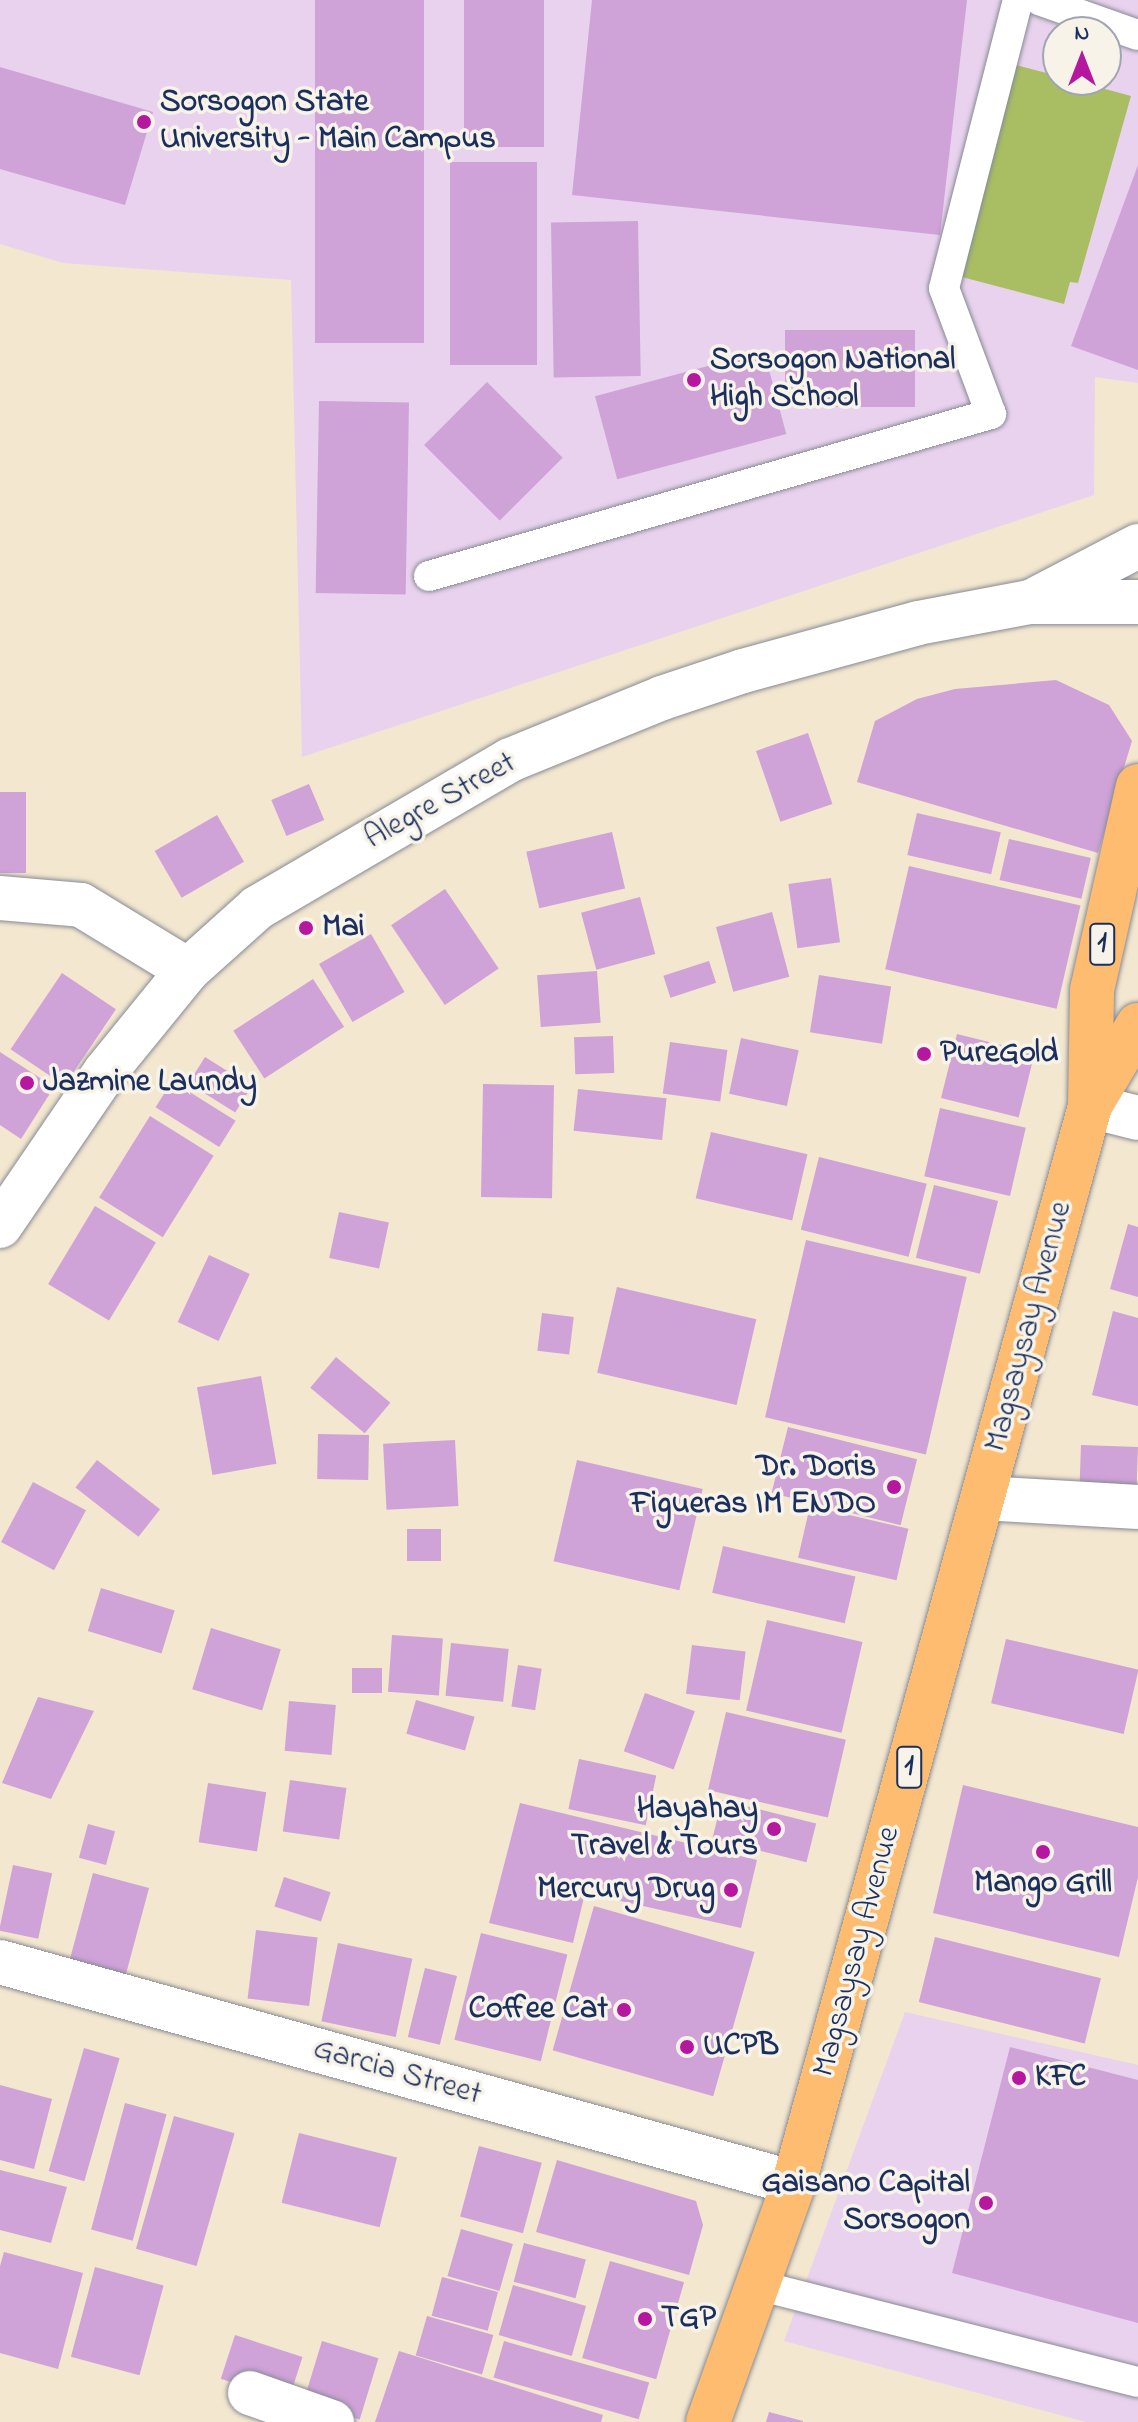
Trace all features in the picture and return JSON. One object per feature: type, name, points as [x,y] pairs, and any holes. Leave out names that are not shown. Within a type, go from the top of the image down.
[{"type":"main road","name":"Magsaysay Avenue","points":[[708,2422],[794,2183],[1090,1106],[1092,990],[1138,786]]},
{"type":"main road","name":"Magsaysay Avenue","points":[[1090,1106],[1138,1025]]},
{"type":"street","name":"Alegre Street","points":[[1029,602],[1138,546]]},
{"type":"street","name":"Alegre Street","points":[[0,1226],[105,1072],[188,970],[257,908],[510,760],[662,698],[743,671],[918,623],[1029,602],[1138,602]]},
{"type":"street","points":[[0,898],[81,905],[188,970]]},
{"type":"street","points":[[1090,1106],[1138,1118]]},
{"type":"street","points":[[983,1498],[1138,1507]]},
{"type":"street","name":"Garcia Street","points":[[0,1962],[794,2183]]},
{"type":"street","points":[[250,2393],[332,2422]]},
{"type":"lane","points":[[429,576],[991,414],[944,288],[1018,0]]},
{"type":"lane","points":[[1039,0],[1138,35]]},
{"type":"lane","points":[[757,2285],[1138,2382]]},
{"type":"shaded area","name":"Sorsogon National High School","points":[[0,0],[1138,0],[1138,383],[1095,377],[1094,495],[302,757],[291,280],[63,263],[0,244]]},
{"type":"shaded area","name":"Gaisano Capital Sorsogon","points":[[905,2012],[1138,2065],[1138,2422],[1086,2422],[784,2341]]},
{"type":"green space","points":[[1016,65],[1042,72],[1042,96],[1122,96],[1122,94],[1131,96],[1078,283],[1070,282],[1064,304],[958,276]]},
{"type":"building","points":[[315,0],[424,0],[424,343],[315,343]]},
{"type":"building","points":[[464,0],[544,0],[544,147],[464,147]]},
{"type":"building","points":[[592,0],[967,0],[940,235],[572,195]]},
{"type":"building","points":[[0,67],[153,112],[125,205],[0,169]]},
{"type":"building","points":[[450,162],[537,162],[537,365],[450,365]]},
{"type":"building","points":[[1138,165],[1138,370],[1071,346]]},
{"type":"building","points":[[638,221],[641,376],[554,377],[551,223]]},
{"type":"building","points":[[785,330],[915,330],[915,407],[785,407]]},
{"type":"building","points":[[764,351],[786,434],[617,479],[595,396]]},
{"type":"building","points":[[487,382],[563,458],[500,521],[424,445]]},
{"type":"building","points":[[319,401],[409,403],[406,595],[316,593]]},
{"type":"building","points":[[1056,680],[1109,705],[1132,741],[1098,853],[857,782],[875,721],[917,699],[955,689]]},
{"type":"building","points":[[808,733],[832,804],[780,822],[756,751]]},
{"type":"building","points":[[309,784],[324,820],[286,836],[271,800]]},
{"type":"building","points":[[0,792],[26,792],[26,873],[0,873]]},
{"type":"building","points":[[917,813],[1001,832],[991,874],[907,855]]},
{"type":"building","points":[[217,815],[244,862],[182,898],[155,851]]},
{"type":"building","points":[[612,832],[625,889],[539,908],[526,852]]},
{"type":"building","points":[[1009,839],[1091,858],[1081,899],[1000,880]]},
{"type":"building","points":[[909,866],[1080,906],[1057,1009],[885,969]]},
{"type":"building","points":[[831,878],[840,942],[797,948],[788,884]]},
{"type":"building","points":[[445,889],[499,969],[445,1005],[391,925]]},
{"type":"building","points":[[640,897],[655,954],[596,970],[581,913]]},
{"type":"building","points":[[772,912],[789,977],[733,992],[716,927]]},
{"type":"building","points":[[371,934],[405,992],[353,1022],[319,964]]},
{"type":"building","points":[[709,961],[716,983],[670,998],[663,976]]},
{"type":"building","points":[[597,971],[601,1023],[541,1027],[537,975]]},
{"type":"building","points":[[62,973],[116,1009],[64,1086],[11,1049]]},
{"type":"building","points":[[819,975],[891,986],[882,1044],[810,1032]]},
{"type":"building","points":[[313,979],[344,1027],[264,1079],[233,1031]]},
{"type":"building","points":[[957,1034],[1035,1053],[1019,1117],[941,1098]]},
{"type":"building","points":[[613,1036],[614,1073],[575,1074],[574,1037]]},
{"type":"building","points":[[741,1038],[799,1050],[787,1106],[729,1094]]},
{"type":"building","points":[[670,1042],[727,1050],[720,1102],[663,1093]]},
{"type":"building","points":[[0,1052],[54,1087],[21,1139],[0,1125]]},
{"type":"building","points":[[205,1057],[252,1086],[235,1112],[189,1083]]},
{"type":"building","points":[[172,1081],[236,1121],[219,1147],[156,1107]]},
{"type":"building","points":[[483,1084],[554,1085],[552,1198],[481,1197]]},
{"type":"building","points":[[578,1089],[667,1098],[662,1140],[574,1131]]},
{"type":"building","points":[[940,1108],[1026,1128],[1010,1196],[924,1176]]},
{"type":"building","points":[[150,1116],[214,1156],[163,1237],[99,1197]]},
{"type":"building","points":[[711,1132],[807,1154],[792,1221],[696,1198]]},
{"type":"building","points":[[819,1157],[927,1184],[909,1257],[801,1230]]},
{"type":"building","points":[[934,1185],[998,1201],[980,1274],[916,1258]]},
{"type":"building","points":[[95,1206],[156,1243],[109,1321],[48,1284]]},
{"type":"building","points":[[339,1212],[389,1223],[379,1269],[329,1258]]},
{"type":"building","points":[[1128,1224],[1138,1227],[1138,1297],[1110,1289]]},
{"type":"building","points":[[806,1240],[967,1277],[926,1454],[765,1417]]},
{"type":"building","points":[[209,1255],[250,1274],[219,1341],[178,1322]]},
{"type":"building","points":[[617,1287],[756,1319],[737,1405],[597,1373]]},
{"type":"building","points":[[1113,1311],[1138,1318],[1138,1406],[1092,1395]]},
{"type":"building","points":[[542,1313],[574,1317],[569,1355],[537,1351]]},
{"type":"building","points":[[336,1357],[390,1403],[365,1433],[310,1388]]},
{"type":"building","points":[[261,1376],[276,1464],[212,1475],[197,1387]]},
{"type":"building","points":[[788,1427],[917,1459],[901,1525],[772,1493]]},
{"type":"building","points":[[318,1434],[369,1435],[368,1480],[317,1479]]},
{"type":"building","points":[[455,1440],[458,1506],[387,1510],[383,1444]]},
{"type":"building","points":[[1081,1445],[1138,1447],[1136,1498],[1079,1496]]},
{"type":"building","points":[[97,1460],[160,1509],[138,1537],[75,1488]]},
{"type":"building","points":[[577,1460],[703,1489],[679,1590],[554,1561]]},
{"type":"building","points":[[33,1482],[86,1510],[54,1570],[1,1542]]},
{"type":"building","points":[[810,1506],[908,1529],[896,1580],[798,1558]]},
{"type":"building","points":[[407,1529],[441,1529],[441,1561],[407,1561]]},
{"type":"building","points":[[723,1546],[856,1577],[845,1623],[712,1593]]},
{"type":"building","points":[[101,1588],[175,1611],[161,1654],[88,1631]]},
{"type":"building","points":[[767,1620],[862,1642],[842,1733],[746,1711]]},
{"type":"building","points":[[211,1628],[281,1649],[262,1711],[192,1689]]},
{"type":"building","points":[[392,1635],[443,1639],[439,1695],[388,1692]]},
{"type":"building","points":[[1006,1639],[1138,1669],[1124,1734],[991,1703]]},
{"type":"building","points":[[451,1643],[509,1649],[503,1702],[445,1696]]},
{"type":"building","points":[[692,1645],[746,1652],[740,1700],[686,1694]]},
{"type":"building","points":[[518,1665],[542,1669],[535,1710],[511,1706]]},
{"type":"building","points":[[352,1668],[382,1668],[382,1693],[352,1693]]},
{"type":"building","points":[[645,1693],[695,1711],[674,1769],[624,1751]]},
{"type":"building","points":[[38,1697],[94,1711],[51,1799],[2,1783]]},
{"type":"building","points":[[416,1700],[475,1717],[465,1750],[406,1734]]},
{"type":"building","points":[[289,1701],[336,1705],[331,1755],[285,1751]]},
{"type":"building","points":[[726,1712],[846,1740],[828,1818],[708,1790]]},
{"type":"building","points":[[579,1759],[656,1775],[646,1825],[568,1809]]},
{"type":"building","points":[[290,1780],[346,1788],[339,1839],[283,1831]]},
{"type":"building","points":[[208,1783],[266,1792],[257,1851],[199,1842]]},
{"type":"building","name":"Mango Grill","points":[[963,1785],[1138,1827],[1138,1877],[1119,1957],[933,1913]]},
{"type":"building","points":[[722,1800],[816,1823],[806,1862],[712,1839]]},
{"type":"building","points":[[520,1803],[757,1860],[741,1928],[585,1893],[573,1943],[489,1923]]},
{"type":"building","points":[[88,1824],[115,1831],[106,1865],[79,1858]]},
{"type":"building","points":[[13,1865],[52,1873],[38,1939],[0,1931]]},
{"type":"building","points":[[93,1873],[149,1888],[122,1988],[66,1972]]},
{"type":"building","points":[[284,1877],[331,1892],[321,1922],[274,1906]]},
{"type":"building","points":[[594,1906],[755,1952],[713,2096],[553,2050]]},
{"type":"building","points":[[256,1930],[318,1938],[309,2006],[248,1998]]},
{"type":"building","points":[[481,1933],[567,1955],[541,2061],[454,2040]]},
{"type":"building","points":[[935,1937],[1101,1978],[1085,2043],[919,2002]]},
{"type":"building","points":[[338,1943],[412,1959],[396,2037],[321,2021]]},
{"type":"building","points":[[425,1968],[457,1976],[440,2045],[408,2037]]},
{"type":"building","points":[[1010,2047],[1138,2080],[1138,2323],[952,2273]]},
{"type":"building","points":[[84,2048],[120,2058],[84,2181],[49,2171]]},
{"type":"building","points":[[0,2085],[52,2099],[34,2169],[0,2160]]},
{"type":"building","points":[[125,2103],[167,2114],[133,2241],[91,2230]]},
{"type":"building","points":[[174,2116],[235,2133],[197,2266],[136,2249]]},
{"type":"building","points":[[299,2133],[397,2157],[380,2227],[282,2203]]},
{"type":"building","points":[[479,2146],[542,2163],[523,2233],[460,2217]]},
{"type":"building","points":[[557,2160],[696,2201],[703,2225],[689,2275],[536,2232]]},
{"type":"building","points":[[0,2170],[67,2187],[51,2243],[0,2230]]},
{"type":"building","points":[[461,2229],[513,2244],[499,2291],[447,2276]]},
{"type":"building","points":[[524,2243],[586,2260],[575,2298],[514,2282]]},
{"type":"building","points":[[4,2252],[83,2273],[58,2369],[0,2353],[0,2266]]},
{"type":"building","points":[[610,2261],[684,2282],[656,2379],[582,2358]]},
{"type":"building","points":[[95,2267],[164,2285],[140,2375],[71,2357]]},
{"type":"building","points":[[442,2277],[498,2292],[488,2331],[432,2316]]},
{"type":"building","points":[[513,2285],[586,2306],[572,2356],[499,2335]]},
{"type":"building","points":[[427,2316],[493,2335],[482,2374],[416,2355]]},
{"type":"building","points":[[235,2335],[303,2357],[288,2401],[221,2379]]},
{"type":"building","points":[[322,2341],[378,2358],[360,2419],[303,2402]]},
{"type":"building","points":[[504,2341],[649,2383],[639,2419],[494,2378]]},
{"type":"building","points":[[399,2351],[603,2415],[601,2422],[375,2422]]},
{"type":"building","points":[[769,2412],[803,2421],[803,2422],[766,2422]]},
{"type":"place","name":"Sorsogon State University - Main Campus","points":[[144,122]]},
{"type":"place","name":"Sorsogon National High School","points":[[694,380]]},
{"type":"place","name":"Mai","points":[[306,928]]},
{"type":"place","name":"PureGold","points":[[924,1054]]},
{"type":"place","name":"Jazmine Laundy","points":[[27,1083]]},
{"type":"place","name":"Dr. Doris Figueras IM ENDO","points":[[894,1487]]},
{"type":"place","name":"Hayahay Travel & Tours","points":[[774,1829]]},
{"type":"place","name":"Mango Grill","points":[[1043,1852]]},
{"type":"place","name":"Mercury Drug","points":[[731,1890]]},
{"type":"place","name":"Coffee Cat","points":[[624,2010]]},
{"type":"place","name":"UCPB","points":[[687,2047]]},
{"type":"place","name":"KFC","points":[[1019,2078]]},
{"type":"place","name":"Gaisano Capital Sorsogon","points":[[986,2203]]},
{"type":"place","name":"TGP","points":[[645,2319]]}]
